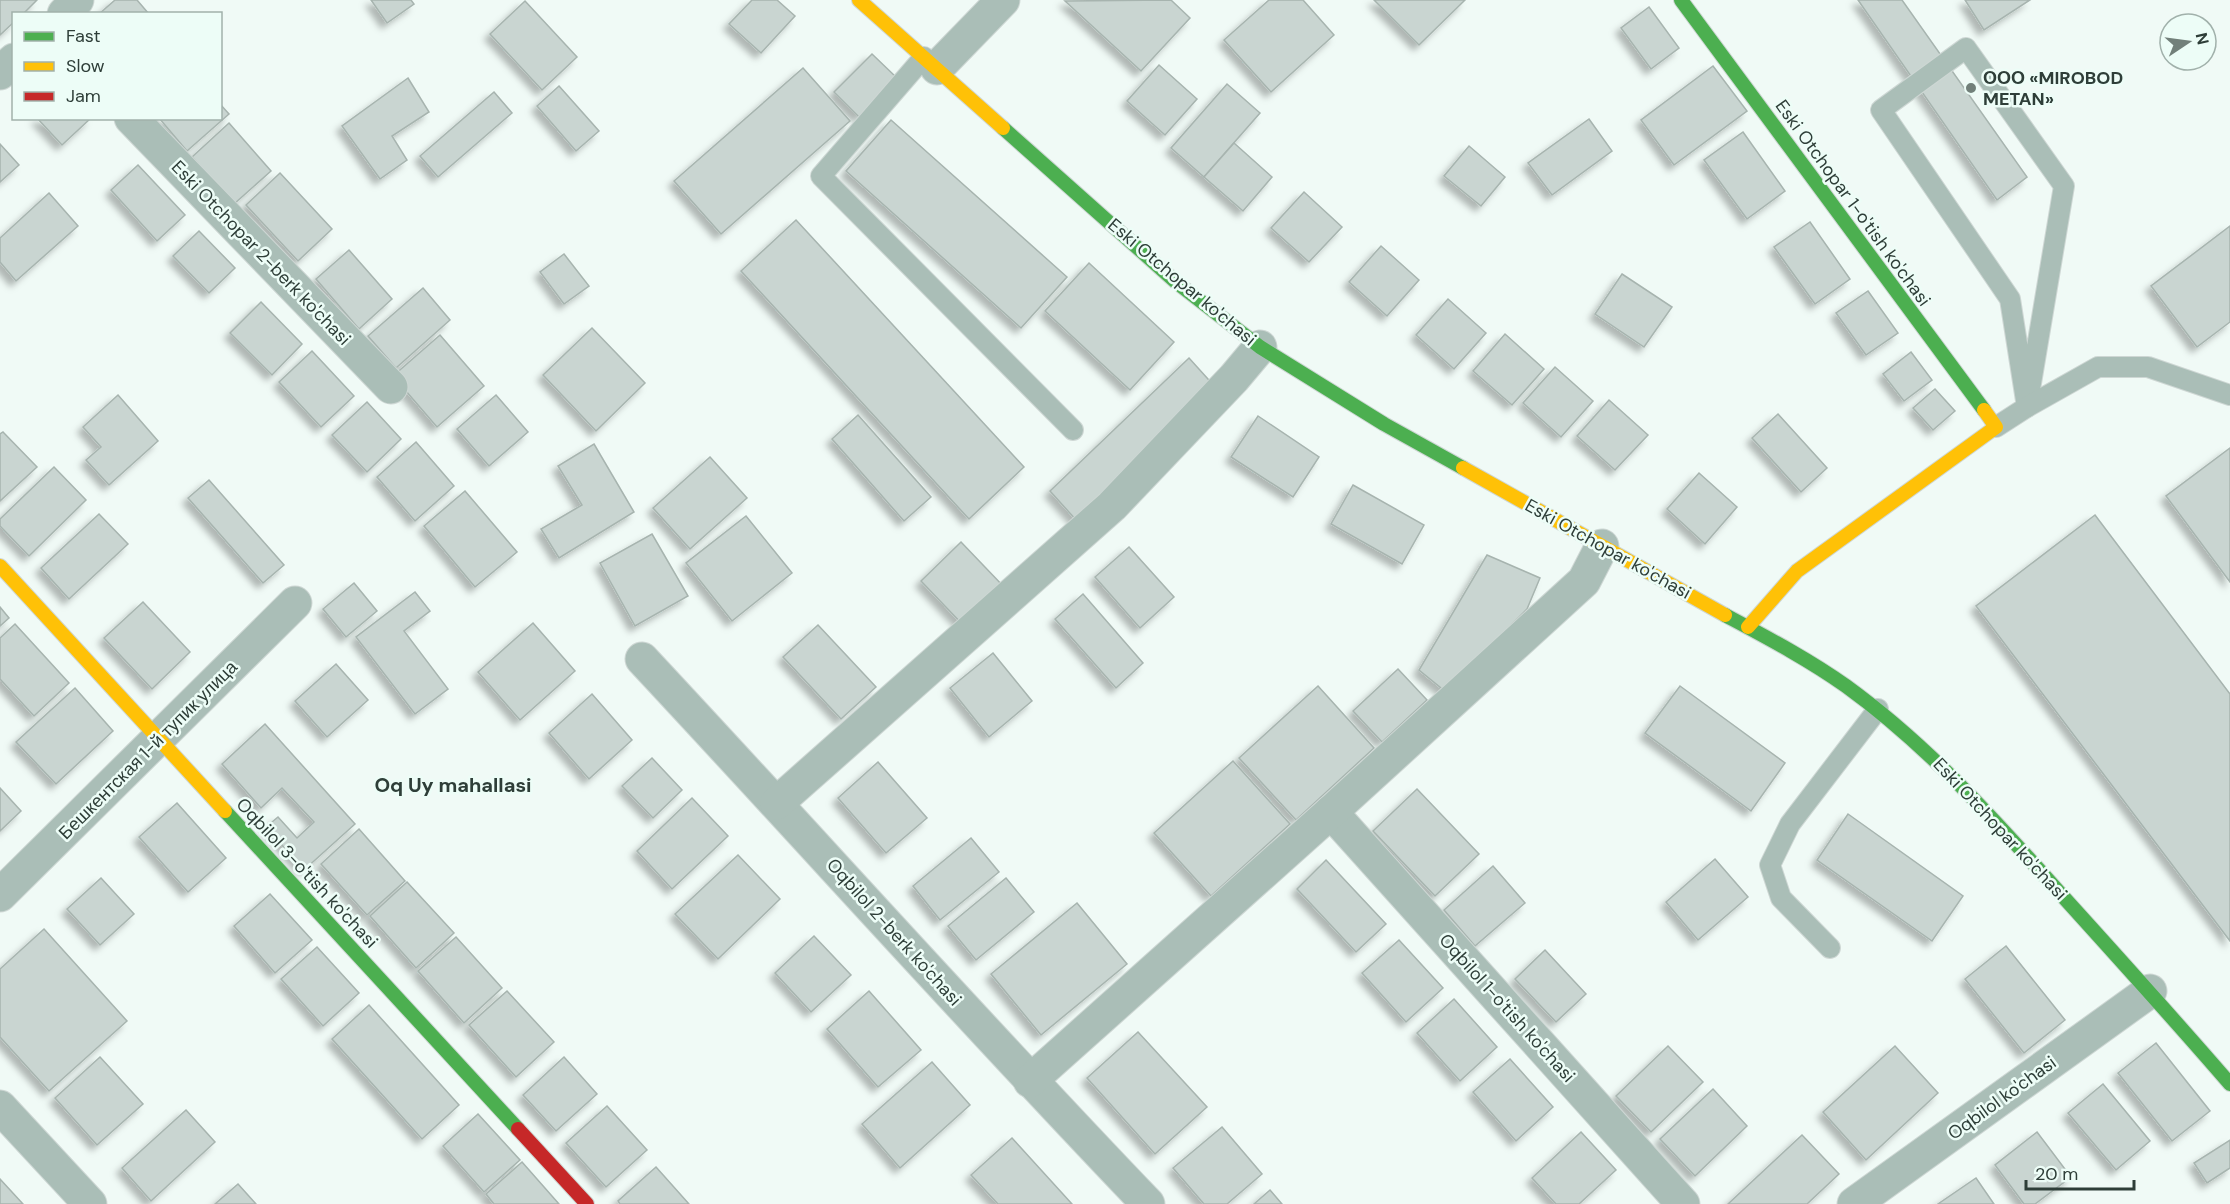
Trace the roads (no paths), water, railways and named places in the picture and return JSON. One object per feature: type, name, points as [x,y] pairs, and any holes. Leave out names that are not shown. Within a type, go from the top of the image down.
[{"type":"street","points":[[66,12],[77,0]]},
{"type":"street","name":"Eski Otchopar ko'chasi","points":[[859,0],[1176,282],[1260,347],[1384,424],[1814,664],[1878,708],[1945,770],[2150,991],[2230,1084]]},
{"type":"street","points":[[931,63],[1003,0]]},
{"type":"street","name":"Eski Otchopar 1-o'tish ko'chasi","points":[[1681,0],[1996,427]]},
{"type":"street","points":[[0,73],[12,62]]},
{"type":"street","name":"Eski Otchopar 2-berk ko'chasi","points":[[133,120],[391,387]]},
{"type":"street","points":[[777,803],[1112,506],[1234,378],[1260,347]]},
{"type":"street","points":[[1748,627],[1797,571],[1996,427]]},
{"type":"street","points":[[1030,1081],[1331,812],[1584,581],[1602,546]]},
{"type":"street","name":"Oqbilol 3-o'tish ko'chasi","points":[[0,566],[587,1204]]},
{"type":"street","name":"Бешкентская 1-й тупик улица","points":[[0,896],[295,603]]},
{"type":"street","name":"Oqbilol 2-berk ko'chasi","points":[[642,659],[777,803],[1030,1081],[1148,1204]]},
{"type":"street","name":"Oqbilol 1-o'tish ko'chasi","points":[[1331,812],[1683,1204]]},
{"type":"street","name":"Oqbilol ko'chasi","points":[[1854,1204],[2150,991]]},
{"type":"street","points":[[0,1107],[90,1204]]},
{"type":"lane","points":[[1966,48],[2064,186],[2027,407],[2010,299],[1881,110],[1966,48]]},
{"type":"lane","points":[[931,63],[821,176],[1074,430]]},
{"type":"lane","points":[[1996,427],[2098,367],[2148,367],[2230,395]]},
{"type":"lane","points":[[1830,948],[1781,898],[1770,865],[1790,824],[1878,708]]},
{"type":"place","name":"ООО «MIROBOD METAN»","points":[[1971,88]]},
{"type":"district","name":"Oq Uy mahallasi","points":[[453,785]]}]
